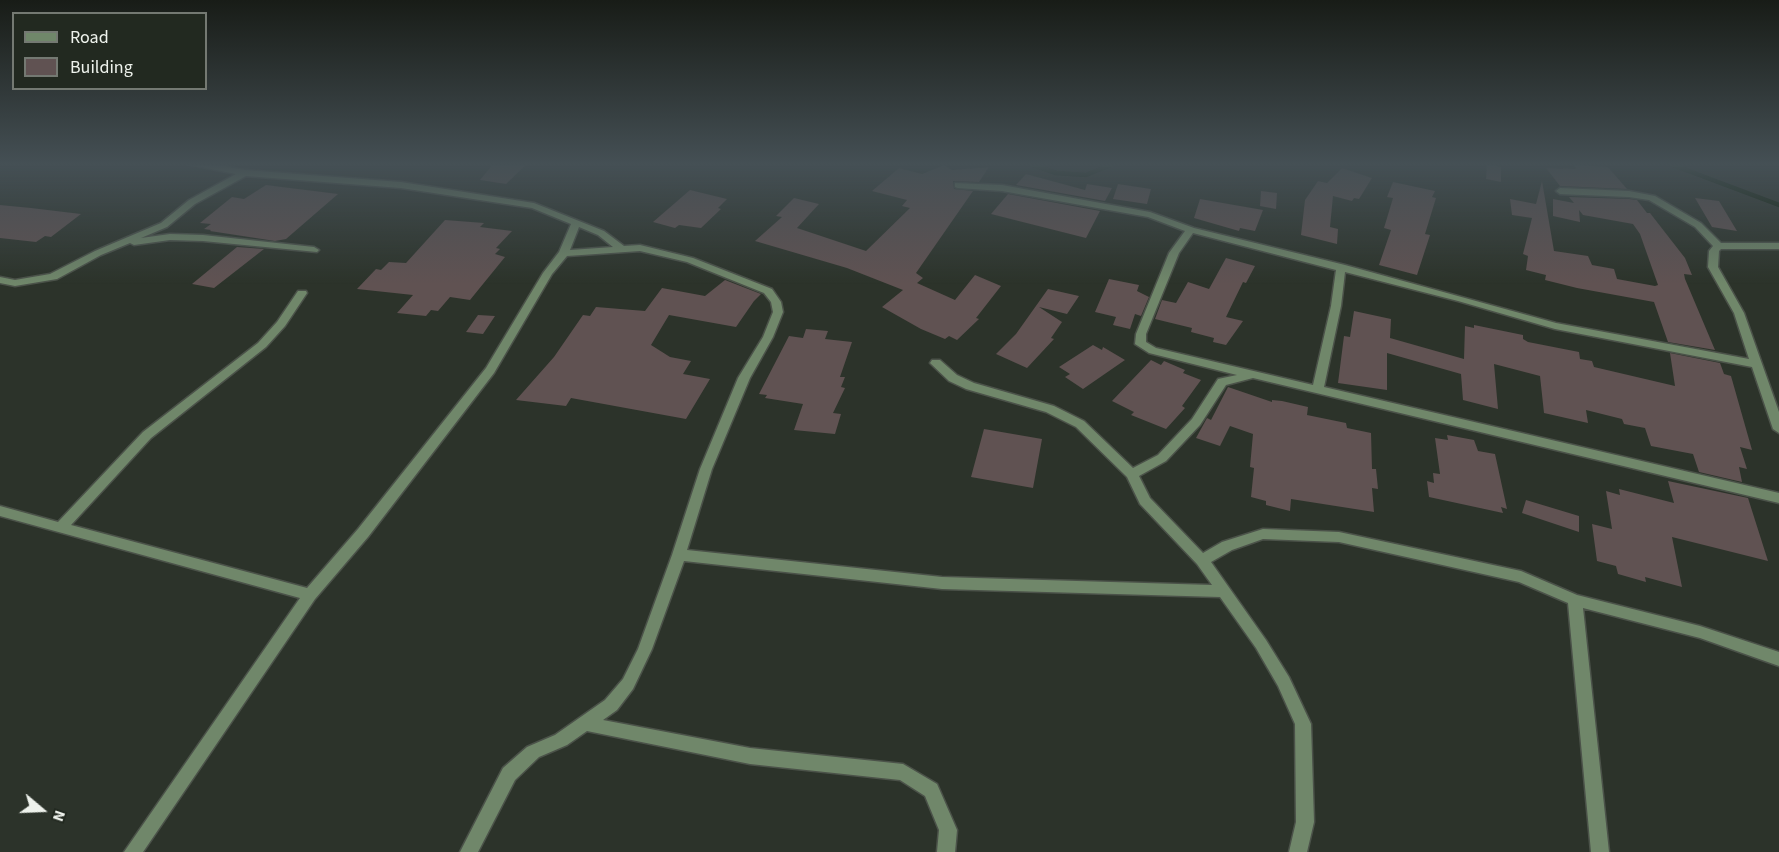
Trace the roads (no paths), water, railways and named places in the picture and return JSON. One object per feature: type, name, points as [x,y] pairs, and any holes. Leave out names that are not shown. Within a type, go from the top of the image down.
[{"type":"street","points":[[0,280],[15,283],[53,278],[98,253],[164,225],[190,204]]},
{"type":"street","points":[[521,204],[534,206],[600,233],[620,248]]},
{"type":"street","points":[[1088,204],[1150,215],[1191,230],[1341,267],[1555,326],[1756,364]]},
{"type":"street","points":[[1662,204],[1698,225],[1718,246],[1779,246]]},
{"type":"street","points":[[133,852],[310,595],[363,533],[490,370],[548,273],[564,253],[576,223]]},
{"type":"street","points":[[1191,230],[1174,253],[1141,334],[1140,344],[1153,351],[1779,498]]},
{"type":"street","points":[[98,253],[133,242],[170,237],[314,250]]},
{"type":"street","points":[[1718,246],[1714,251],[1713,267],[1739,313],[1779,429]]},
{"type":"street","points":[[469,852],[509,774],[532,752],[561,740],[611,705],[628,684],[645,649],[679,555],[706,469],[744,378],[778,312],[776,302],[768,291],[716,269],[640,248],[564,253]]},
{"type":"street","points":[[1318,390],[1336,306],[1341,267]]},
{"type":"street","points":[[61,527],[147,435],[262,345],[302,293]]},
{"type":"street","points":[[936,363],[953,378],[970,386],[1050,409],[1080,424],[1132,474],[1145,501],[1202,560],[1261,644],[1284,682],[1302,724],[1305,822],[1298,852]]},
{"type":"street","points":[[1212,364],[1222,382]]},
{"type":"street","points":[[1132,474],[1161,458],[1168,451],[1196,422],[1222,382],[1255,374]]},
{"type":"street","points":[[0,511],[310,595]]},
{"type":"street","points":[[1202,560],[1227,546],[1263,534],[1339,537],[1521,577],[1575,600],[1700,632],[1779,659]]},
{"type":"street","points":[[679,555],[942,583],[1223,591]]},
{"type":"street","points":[[1575,600],[1600,852]]},
{"type":"street","points":[[583,723],[750,756],[903,772],[931,790],[948,830],[946,852]]}]
